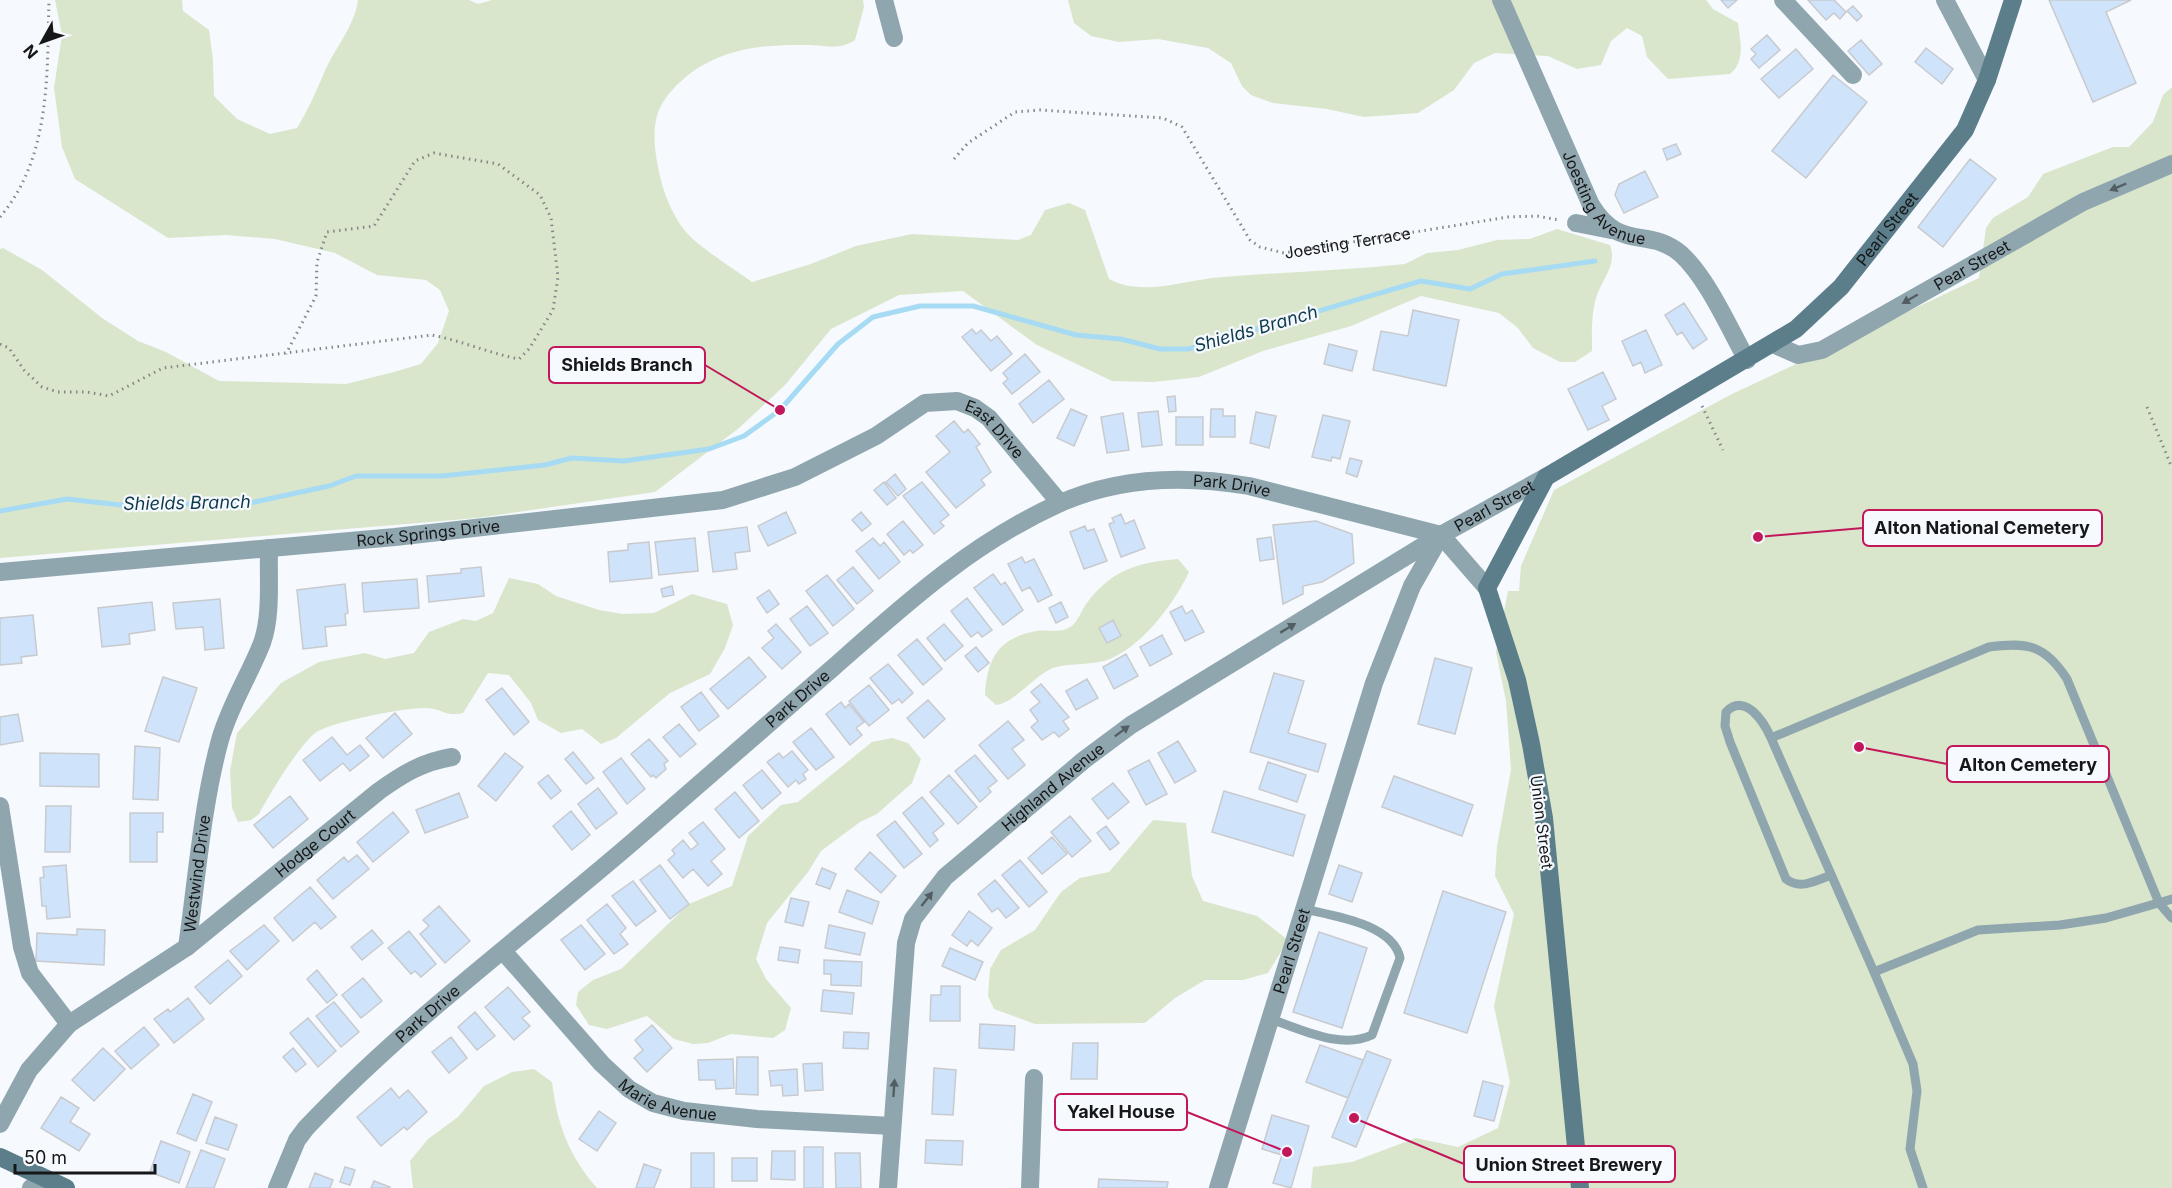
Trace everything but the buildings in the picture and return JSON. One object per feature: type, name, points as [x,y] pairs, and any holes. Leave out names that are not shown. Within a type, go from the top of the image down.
[{"type":"street","points":[[884,0],[894,38]]},
{"type":"street","name":"Joesting Avenue","points":[[1501,0],[1591,205],[1600,220],[1611,230],[1626,237],[1663,242],[1680,253],[1695,269],[1747,360]]},
{"type":"street","points":[[1945,0],[1987,80]]},
{"type":"street","name":"Pearl Street","points":[[1218,1188],[1374,683],[1412,586],[1441,535],[1695,391],[1773,344],[1817,312],[1841,287],[1965,130],[1987,80],[2013,0]]},
{"type":"street","points":[[1785,1],[1853,75]]},
{"type":"street","name":"Pear Street","points":[[1773,344],[1798,355],[1822,350],[2083,202],[2172,164]]},
{"type":"street","points":[[1576,223],[1611,230]]},
{"type":"street","name":"East Drive","points":[[848,451],[925,403],[957,402],[975,408],[989,418],[1060,503]]},
{"type":"street","name":"Rock Springs Drive","points":[[0,572],[625,513],[723,500],[795,477],[848,451]]},
{"type":"street","points":[[1441,535],[1487,588],[1546,477]]},
{"type":"street","name":"Park Drive","points":[[277,1188],[297,1140],[331,1101],[935,578],[1004,532],[1060,503],[1094,490],[1135,482],[1219,481],[1295,496],[1441,535]]},
{"type":"street","name":"Highland Avenue","points":[[888,1188],[906,943],[913,919],[945,877],[1084,760],[1131,725],[1441,535]]},
{"type":"street","name":"Westwind Drive","points":[[0,1125],[30,1070],[46,1047],[69,1024],[187,947],[213,773],[221,738],[232,706],[262,642],[266,618],[269,548]]},
{"type":"street","name":"Union Street","points":[[1487,588],[1517,680],[1532,744],[1544,818],[1580,1188]]},
{"type":"street","name":"Hodge Court","points":[[187,947],[379,790],[419,765],[452,758]]},
{"type":"street","points":[[0,806],[22,947],[30,973],[69,1024]]},
{"type":"street","name":"Marie Avenue","points":[[503,951],[603,1064],[629,1089],[653,1103],[684,1111],[757,1119],[892,1126]]},
{"type":"street","points":[[1030,1188],[1034,1078]]},
{"type":"street","points":[[0,1157],[37,1183],[66,1188]]},
{"type":"lane","points":[[1771,738],[1989,647],[2016,644],[2039,649],[2055,660],[2067,678],[2159,903],[2172,918]]},
{"type":"lane","points":[[1831,875],[1805,884],[1792,884],[1786,879],[1725,726],[1726,712],[1736,705],[1743,706],[1764,723],[1874,972],[1913,1064],[1917,1091],[1910,1149],[1923,1188]]},
{"type":"lane","points":[[1874,972],[1978,930],[2060,925],[2106,918],[2172,899]]},
{"type":"lane","points":[[1270,1019],[1343,1041],[1358,1041],[1372,1035],[1400,958],[1398,947],[1381,931],[1305,909]]},
{"type":"path","points":[[0,217],[16,198],[40,136],[46,85],[49,0]]},
{"type":"path","name":"Joesting Terrace","points":[[954,159],[968,143],[1015,111],[1040,110],[1163,118],[1182,128],[1250,240],[1272,252],[1284,254],[1508,217],[1537,216],[1576,223]]},
{"type":"path","points":[[0,344],[9,348],[24,370],[42,387],[58,392],[87,392],[109,396],[163,368],[286,354],[432,335],[465,342],[497,355],[519,359],[529,349],[553,310],[558,277],[551,218],[540,195],[498,164],[434,153],[415,161],[374,225],[327,232],[317,262],[316,296],[286,354]]},
{"type":"path","points":[[1695,391],[1723,450]]},
{"type":"path","points":[[2147,407],[2172,468]]},
{"type":"green space","points":[[55,0],[182,0],[183,11],[209,30],[214,96],[237,119],[270,134],[297,128],[328,64],[349,28],[358,0],[469,0],[478,4],[492,0],[863,0],[864,7],[855,40],[832,47],[772,46],[723,56],[708,62],[680,82],[658,112],[655,128],[656,158],[661,181],[679,223],[708,251],[752,282],[811,264],[856,246],[912,234],[1018,240],[1031,235],[1045,210],[1069,203],[1085,210],[1109,279],[1134,287],[1160,286],[1212,278],[1405,264],[1427,253],[1458,250],[1497,240],[1530,239],[1557,229],[1610,245],[1612,259],[1594,304],[1592,351],[1575,362],[1560,362],[1533,348],[1518,328],[1499,313],[1421,296],[1351,326],[1263,351],[1199,377],[1153,382],[1112,381],[1037,345],[963,291],[899,295],[831,329],[785,385],[739,428],[655,492],[477,518],[0,558],[0,249],[3,248],[42,270],[102,318],[138,341],[166,352],[219,381],[346,384],[421,364],[438,343],[449,311],[440,290],[426,280],[377,275],[335,253],[275,239],[226,235],[168,238],[75,179],[62,147],[54,88],[62,35]]},
{"type":"green space","points":[[1068,0],[1706,0],[1713,9],[1738,23],[1741,50],[1738,63],[1730,74],[1668,79],[1647,57],[1642,36],[1627,28],[1611,41],[1601,65],[1577,69],[1548,56],[1495,53],[1474,63],[1454,90],[1418,113],[1364,117],[1327,109],[1273,103],[1251,95],[1242,86],[1231,63],[1208,48],[1158,39],[1119,42],[1091,36],[1074,23]]},
{"type":"green space","points":[[2172,87],[2172,1188],[1311,1188],[1313,1167],[1352,1162],[1416,1138],[1458,1147],[1498,1128],[1510,1082],[1494,1006],[1514,914],[1495,876],[1497,846],[1511,770],[1506,701],[1496,652],[1508,591],[1519,591],[1521,566],[1554,490],[1732,394],[1979,278],[1986,228],[1993,218],[2028,197],[2043,174],[2113,147],[2129,147],[2153,122],[2163,95]]},
{"type":"green space","points":[[1178,559],[1189,572],[1182,585],[1165,612],[1130,647],[1104,661],[1053,668],[1003,703],[996,705],[985,695],[992,660],[1004,645],[1023,634],[1036,631],[1059,631],[1072,626],[1096,592],[1116,575],[1151,562]]},
{"type":"green space","points":[[509,578],[538,584],[556,596],[599,610],[623,614],[654,613],[692,594],[727,604],[733,625],[725,648],[710,674],[670,693],[616,738],[601,744],[582,729],[561,733],[538,720],[531,703],[509,675],[488,673],[463,713],[452,714],[417,708],[355,719],[318,731],[295,756],[259,814],[251,820],[238,822],[232,808],[230,771],[237,733],[281,683],[319,662],[365,653],[385,659],[414,653],[429,632],[463,619],[476,621],[493,613]]},
{"type":"green space","points":[[892,738],[908,743],[921,759],[912,783],[877,814],[860,822],[821,851],[808,872],[767,923],[756,959],[766,979],[791,1008],[785,1030],[773,1038],[731,1034],[708,1043],[693,1044],[674,1039],[647,1016],[607,1029],[589,1025],[576,1005],[578,992],[593,980],[621,969],[689,904],[732,886],[748,836],[781,805],[798,802],[872,742]]},
{"type":"green space","points":[[1153,820],[1186,823],[1192,876],[1203,901],[1257,916],[1288,940],[1268,973],[1243,980],[1205,980],[1175,998],[1145,1023],[1035,1024],[994,1009],[988,996],[990,969],[1001,950],[1035,930],[1061,892],[1080,878],[1109,872]]},
{"type":"green space","points":[[534,1069],[552,1082],[557,1112],[566,1139],[579,1164],[597,1188],[413,1188],[410,1161],[428,1139],[458,1117],[484,1086],[512,1072]]},
{"type":"waterway","name":"Shields Branch","points":[[0,511],[67,499],[121,505],[250,503],[329,486],[356,476],[442,476],[545,465],[572,458],[624,461],[709,449],[744,436],[780,410],[838,344],[873,317],[920,306],[973,306],[1076,335],[1121,339],[1160,349],[1189,349],[1421,281],[1470,289],[1502,274],[1595,261]]},
{"type":"place","name":"Shields Branch","points":[[780,410]]},
{"type":"place","name":"Alton National Cemetery","points":[[1758,537]]},
{"type":"place","name":"Alton Cemetery","points":[[1859,747]]},
{"type":"place","name":"Union Street Brewery","points":[[1354,1118]]},
{"type":"place","name":"Yakel House","points":[[1287,1152]]}]
